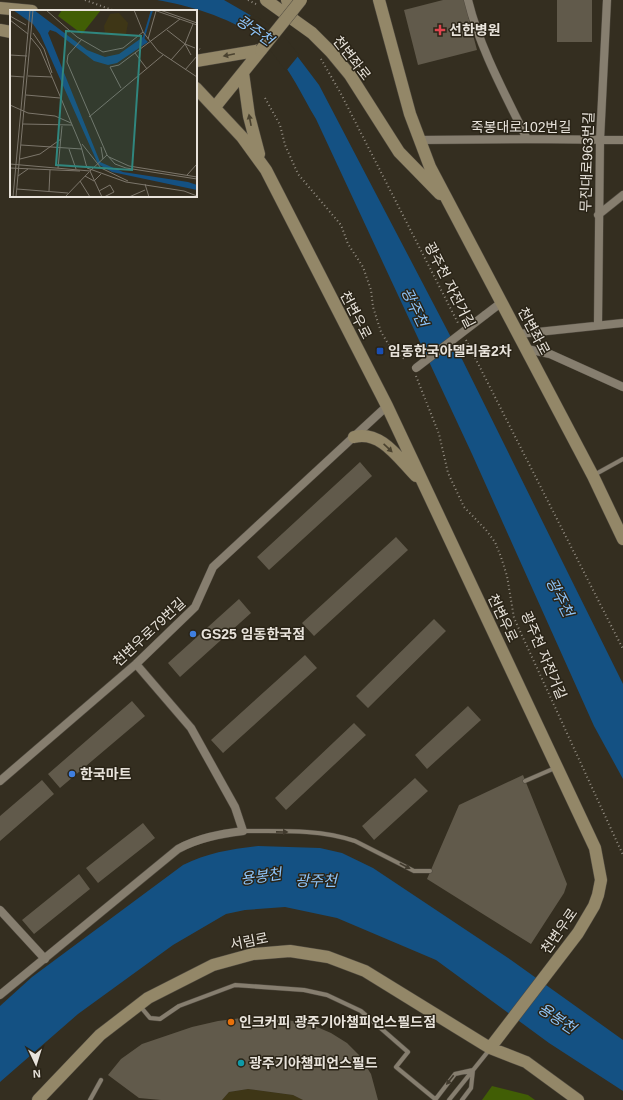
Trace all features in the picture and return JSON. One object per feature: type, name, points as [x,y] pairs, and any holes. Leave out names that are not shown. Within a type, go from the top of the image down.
[{"type":"street","points":[[287,0],[292,12]]},
{"type":"street","points":[[215,107],[301,0]]},
{"type":"street","name":"천변좌로","points":[[379,0],[419,140],[430,167],[593,476],[623,539]]},
{"type":"street","points":[[468,0],[472,17],[489,61],[527,139]]},
{"type":"street","name":"무진대로963번길","points":[[598,324],[600,140],[607,0]]},
{"type":"street","name":"천변좌로","points":[[261,3],[312,33],[331,52],[350,75],[399,152],[448,201]]},
{"type":"street","points":[[0,8],[21,10]]},
{"type":"street","points":[[0,30],[10,32]]},
{"type":"street","points":[[197,61],[261,50]]},
{"type":"street","points":[[243,74],[254,142],[266,170]]},
{"type":"street","name":"천변우로","points":[[197,89],[242,137],[266,170],[387,406],[595,848],[601,880],[598,895],[588,916],[578,933],[511,1023],[490,1048]]},
{"type":"street","name":"천변우로","points":[[197,98],[215,107]]},
{"type":"street","name":"죽봉대로102번길","points":[[419,140],[623,140]]},
{"type":"street","points":[[598,215],[623,195]]},
{"type":"street","points":[[416,372],[502,302]]},
{"type":"street","points":[[519,334],[598,324],[623,323]]},
{"type":"street","points":[[527,349],[550,354],[623,387]]},
{"type":"street","name":"천변우로79번길","points":[[0,781],[136,664],[195,607],[213,567],[387,406]]},
{"type":"street","points":[[354,437],[368,435],[380,440],[423,483]]},
{"type":"street","points":[[0,995],[178,849],[189,843],[202,839],[243,831],[235,807],[195,733],[176,708],[136,664]]},
{"type":"street","points":[[0,910],[45,959]]},
{"type":"street","name":"서림로","points":[[38,1100],[100,1035],[139,1004],[190,976],[235,958],[275,951],[303,952],[328,957],[365,971],[490,1048]]},
{"type":"street","points":[[490,1048],[526,1062],[578,1100]]},
{"type":"lane","points":[[593,476],[623,458]]},
{"type":"lane","points":[[526,781],[557,767]]},
{"type":"lane","points":[[243,831],[290,832],[345,838],[355,841],[414,871],[430,871]]},
{"type":"lane","points":[[139,1004],[146,1014],[156,1019],[165,1017],[179,1006],[235,985],[278,987],[328,995],[361,1011],[408,1052],[396,1067],[435,1100],[455,1074],[472,1070]]},
{"type":"lane","points":[[449,1100],[490,1048]]},
{"type":"lane","points":[[462,1100],[472,1088],[472,1070]]},
{"type":"lane","points":[[90,1100],[101,1080]]},
{"type":"path","points":[[85,0],[112,10]]},
{"type":"path","points":[[248,0],[261,3]]},
{"type":"path","name":"광주천 자전거길","points":[[317,53],[340,92],[461,330]]},
{"type":"path","points":[[265,98],[280,126],[285,145],[298,174],[341,225],[348,244],[364,267],[371,290],[376,319],[386,340],[392,350],[406,360]]},
{"type":"path","name":"광주천 자전거길","points":[[465,337],[623,649]]},
{"type":"path","name":"광주천 자전거길","points":[[416,372],[439,434],[448,473],[464,507],[486,530],[495,542],[508,576],[514,618],[623,855]]},
{"type":"green space","points":[[492,1086],[528,1095],[535,1100],[482,1100]]},
{"type":"sand","points":[[248,1089],[293,1095],[303,1100],[222,1100],[229,1092]]},
{"type":"water","name":"광주천","points":[[157,0],[224,0],[279,32],[319,85],[455,345],[623,684],[623,779],[594,726],[472,454],[316,119],[295,82],[271,49],[260,39],[247,31],[233,23],[202,11]]},
{"type":"water","name":"광주천","points":[[258,846],[320,848],[342,853],[373,868],[511,960],[623,1040],[623,1091],[549,1043],[436,960],[337,918],[285,907],[245,910],[226,914],[173,945],[78,1014],[0,1082],[0,1006],[32,977],[183,865],[201,857],[219,852]]},
{"type":"pier","points":[[252,14],[280,31],[299,55],[286,71],[270,50],[253,37],[239,30]]},
{"type":"building","name":"선한병원","points":[[443,0],[464,0],[477,50],[418,65],[404,10]]},
{"type":"building","points":[[557,0],[592,0],[592,42],[557,42]]},
{"type":"building","points":[[360,462],[372,476],[269,570],[257,557]]},
{"type":"building","points":[[396,537],[408,550],[314,636],[302,623]]},
{"type":"building","points":[[239,599],[251,613],[180,677],[168,663]]},
{"type":"building","points":[[434,619],[446,631],[368,708],[356,696]]},
{"type":"building","points":[[305,655],[317,668],[223,753],[211,740]]},
{"type":"building","points":[[132,701],[145,716],[60,788],[48,774]]},
{"type":"building","points":[[468,706],[481,720],[427,769],[415,755]]},
{"type":"building","points":[[354,723],[366,735],[286,810],[275,798]]},
{"type":"building","points":[[523,775],[567,884],[564,893],[531,944],[427,879],[459,805]]},
{"type":"building","points":[[415,778],[428,791],[374,840],[362,826]]},
{"type":"building","points":[[42,780],[54,794],[0,841],[0,816]]},
{"type":"building","points":[[143,823],[155,838],[98,883],[86,868]]},
{"type":"building","points":[[79,874],[90,889],[34,934],[22,920]]},
{"type":"building","name":"광주기아챔피언스필드","points":[[242,1018],[287,1020],[310,1024],[331,1033],[347,1043],[359,1055],[371,1074],[378,1100],[303,1100],[293,1095],[248,1089],[229,1092],[222,1100],[161,1100],[139,1098],[108,1075],[121,1059],[142,1044],[192,1027],[218,1021]]},
{"type":"place","name":"선한병원","points":[[440,30]]},
{"type":"place","name":"임동한국아델리움2차","points":[[380,351]]},
{"type":"place","name":"GS25 임동한국점","points":[[193,634]]},
{"type":"place","name":"한국마트","points":[[72,774]]},
{"type":"place","name":"인크커피 광주기아챔피언스필드점","points":[[231,1022]]},
{"type":"place","name":"광주기아챔피언스필드","points":[[241,1063]]},
{"type":"water label","name":"용봉천","points":[[261,876]]},
{"type":"water label","name":"용봉천","points":[[557,1018]]}]
